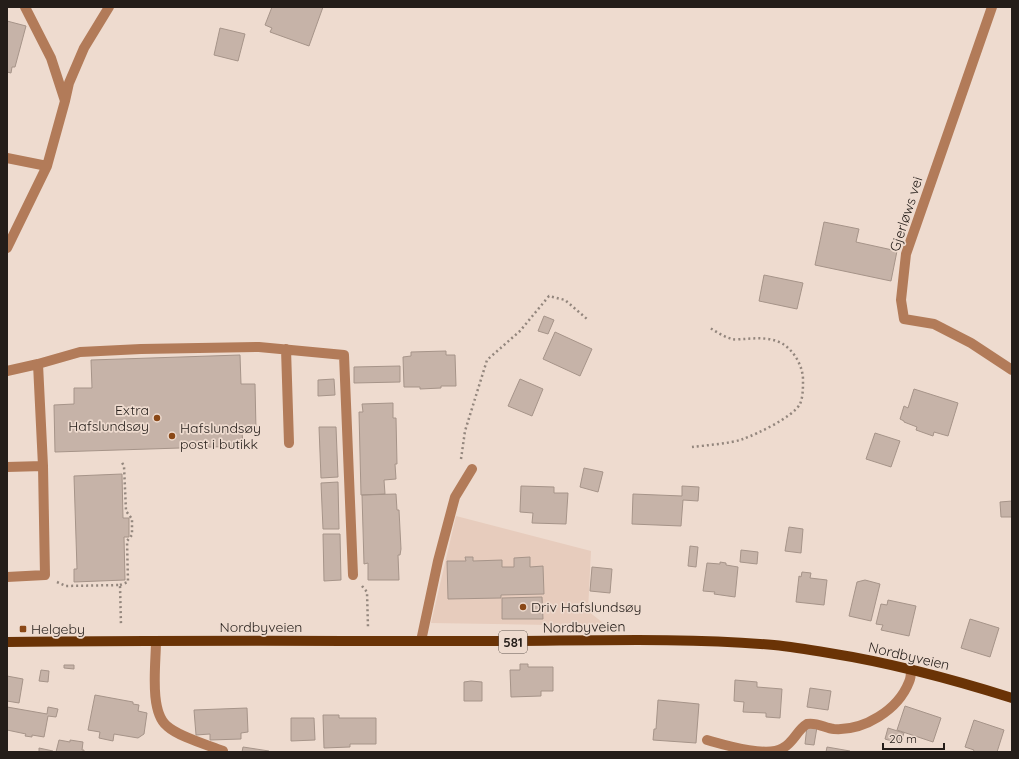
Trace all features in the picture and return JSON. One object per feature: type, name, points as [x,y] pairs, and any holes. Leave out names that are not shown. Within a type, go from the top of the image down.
[{"type":"main road","name":"Nordbyveien","points":[[7,642],[711,641],[777,645],[843,655],[911,669],[1012,698]]},
{"type":"street","points":[[25,7],[51,58],[65,101]]},
{"type":"street","points":[[7,248],[47,166],[69,83],[84,48],[110,7]]},
{"type":"street","name":"Gjerløws vei","points":[[992,7],[906,254],[901,300],[904,318],[934,324],[971,343],[1012,370]]},
{"type":"street","points":[[7,158],[47,166]]},
{"type":"street","points":[[7,371],[80,352],[141,349],[259,347],[344,355],[353,575]]},
{"type":"street","points":[[286,349],[289,443]]},
{"type":"street","points":[[7,577],[45,575],[43,466],[38,364]]},
{"type":"street","points":[[7,467],[43,466]]},
{"type":"street","points":[[421,641],[438,561],[455,497],[472,469]]},
{"type":"street","points":[[156,641],[155,697],[157,710],[161,719],[168,727],[181,734],[223,751]]},
{"type":"street","points":[[707,740],[756,752],[776,750],[783,749],[791,742],[802,727],[807,724],[819,724],[833,729],[852,728],[864,724],[884,713],[899,698],[910,681],[911,669]]},
{"type":"path","points":[[461,460],[465,431],[487,360],[520,331],[549,296],[565,300],[588,319]]},
{"type":"path","points":[[692,447],[742,439],[759,431],[793,412],[800,404],[802,394],[803,377],[801,367],[791,351],[783,344],[775,340],[766,339],[733,340],[710,328]]},
{"type":"path","points":[[45,575],[66,586],[120,585],[128,582],[127,541],[132,535],[132,519],[126,511],[124,466],[121,461]]},
{"type":"path","points":[[353,575],[367,592],[368,628]]},
{"type":"path","points":[[120,585],[121,629]]},
{"type":"shaded area","points":[[456,516],[591,551],[588,611],[607,626],[431,623]]},
{"type":"building","points":[[272,7],[323,7],[309,46],[270,32],[272,28],[265,25]]},
{"type":"building","points":[[7,21],[26,26],[15,67],[12,67],[11,73],[7,72]]},
{"type":"building","points":[[220,28],[245,34],[238,61],[214,55]]},
{"type":"building","points":[[824,222],[859,229],[856,242],[897,251],[891,281],[815,265]]},
{"type":"building","points":[[764,275],[803,283],[797,309],[759,301]]},
{"type":"building","points":[[544,316],[554,320],[548,334],[538,331]]},
{"type":"building","points":[[555,332],[592,349],[580,376],[543,359]]},
{"type":"building","points":[[446,351],[446,355],[455,355],[456,386],[441,386],[441,388],[420,389],[420,387],[404,387],[403,357],[411,356],[411,352]]},
{"type":"building","points":[[240,355],[241,384],[255,384],[256,430],[242,431],[243,446],[55,452],[54,405],[74,404],[74,388],[92,388],[91,360]]},
{"type":"building","points":[[400,366],[400,382],[354,383],[354,367]]},
{"type":"building","points":[[334,379],[335,395],[318,396],[318,380]]},
{"type":"building","points":[[520,379],[543,389],[532,416],[508,406]]},
{"type":"building","points":[[914,389],[958,403],[948,436],[934,432],[933,436],[916,430],[917,427],[900,419],[904,406],[908,408]]},
{"type":"building","points":[[393,403],[393,418],[396,418],[396,479],[384,480],[385,494],[361,495],[359,412],[363,412],[362,404]]},
{"type":"building","points":[[319,427],[336,427],[338,477],[321,478]]},
{"type":"building","points":[[875,433],[900,441],[891,467],[866,459]]},
{"type":"building","points":[[584,468],[603,472],[598,492],[580,487]]},
{"type":"building","points":[[122,474],[123,518],[129,518],[129,537],[124,537],[125,580],[74,582],[74,569],[77,569],[74,476]]},
{"type":"building","points":[[338,482],[339,529],[323,529],[321,483]]},
{"type":"building","points":[[521,486],[554,487],[554,493],[568,493],[566,524],[532,523],[533,513],[520,512]]},
{"type":"building","points":[[682,486],[699,487],[698,501],[683,500],[681,526],[632,524],[633,494],[682,496]]},
{"type":"building","points":[[396,494],[397,510],[399,510],[401,549],[400,555],[398,555],[399,580],[368,580],[368,563],[364,564],[362,495]]},
{"type":"building","points":[[1012,501],[1012,517],[1001,517],[1000,502]]},
{"type":"building","points":[[789,527],[803,529],[801,553],[785,551]]},
{"type":"building","points":[[323,534],[340,534],[341,580],[324,581]]},
{"type":"building","points":[[690,546],[698,547],[696,567],[688,566]]},
{"type":"building","points":[[741,550],[758,552],[757,564],[740,562]]},
{"type":"building","points":[[465,557],[473,557],[473,561],[502,560],[502,567],[514,567],[514,558],[530,557],[530,567],[543,566],[544,594],[501,595],[501,598],[448,599],[447,561],[466,561]]},
{"type":"building","points":[[720,562],[726,563],[726,565],[738,567],[735,597],[714,594],[715,592],[703,591],[707,563],[720,564]]},
{"type":"building","points":[[592,567],[612,569],[610,593],[590,591]]},
{"type":"building","points":[[802,572],[811,573],[810,578],[827,580],[824,605],[796,602],[799,576],[801,577]]},
{"type":"building","points":[[865,580],[880,584],[871,621],[849,616],[857,582]]},
{"type":"building","points":[[542,597],[543,619],[502,619],[502,598]]},
{"type":"building","points":[[888,600],[916,606],[909,636],[881,630],[883,625],[876,624],[881,604],[887,605]]},
{"type":"building","points":[[970,619],[999,628],[990,657],[961,648]]},
{"type":"building","points":[[520,664],[528,664],[528,667],[553,667],[553,691],[541,691],[541,696],[511,697],[510,670],[520,670]]},
{"type":"building","points":[[64,665],[74,665],[74,669],[64,668]]},
{"type":"building","points":[[41,670],[49,671],[48,682],[39,681]]},
{"type":"building","points":[[7,676],[23,679],[19,703],[7,701]]},
{"type":"building","points":[[735,680],[757,682],[757,687],[782,689],[780,718],[766,717],[766,713],[743,712],[744,702],[734,701]]},
{"type":"building","points":[[464,682],[482,682],[482,701],[464,701]]},
{"type":"building","points":[[810,688],[831,691],[828,710],[807,707]]},
{"type":"building","points":[[95,695],[133,702],[133,704],[139,705],[138,711],[147,713],[144,734],[138,738],[114,734],[113,741],[99,738],[100,732],[88,730]]},
{"type":"building","points":[[658,700],[699,704],[696,743],[653,740],[654,729],[656,729]]},
{"type":"building","points":[[905,706],[941,718],[933,742],[897,730]]},
{"type":"building","points":[[7,707],[47,714],[48,707],[58,709],[56,717],[48,716],[44,737],[32,735],[32,737],[25,736],[26,734],[7,730]]},
{"type":"building","points":[[247,708],[248,732],[241,733],[241,739],[210,740],[210,734],[196,735],[194,710]]},
{"type":"building","points":[[323,715],[339,715],[339,718],[376,718],[376,744],[350,744],[350,747],[324,748]]},
{"type":"building","points":[[291,718],[314,718],[315,740],[291,741]]},
{"type":"building","points":[[974,720],[1004,730],[997,752],[973,752],[974,750],[965,747]]},
{"type":"building","points":[[807,726],[817,727],[814,745],[805,744]]},
{"type":"building","points":[[888,728],[904,733],[900,744],[885,739]]},
{"type":"building","points":[[59,740],[83,742],[82,750],[84,750],[84,752],[56,752]]},
{"type":"building","points":[[243,747],[269,751],[269,752],[242,752]]},
{"type":"building","points":[[827,747],[850,751],[826,752]]},
{"type":"building","points":[[39,748],[53,751],[53,752],[39,752]]},
{"type":"place","name":"Extra Hafslundsøy","points":[[157,418]]},
{"type":"place","name":"Hafslundsøy post i butikk","points":[[172,436]]},
{"type":"place","name":"Driv Hafslundsøy","points":[[523,607]]},
{"type":"place","name":"Helgeby","points":[[23,629]]}]
